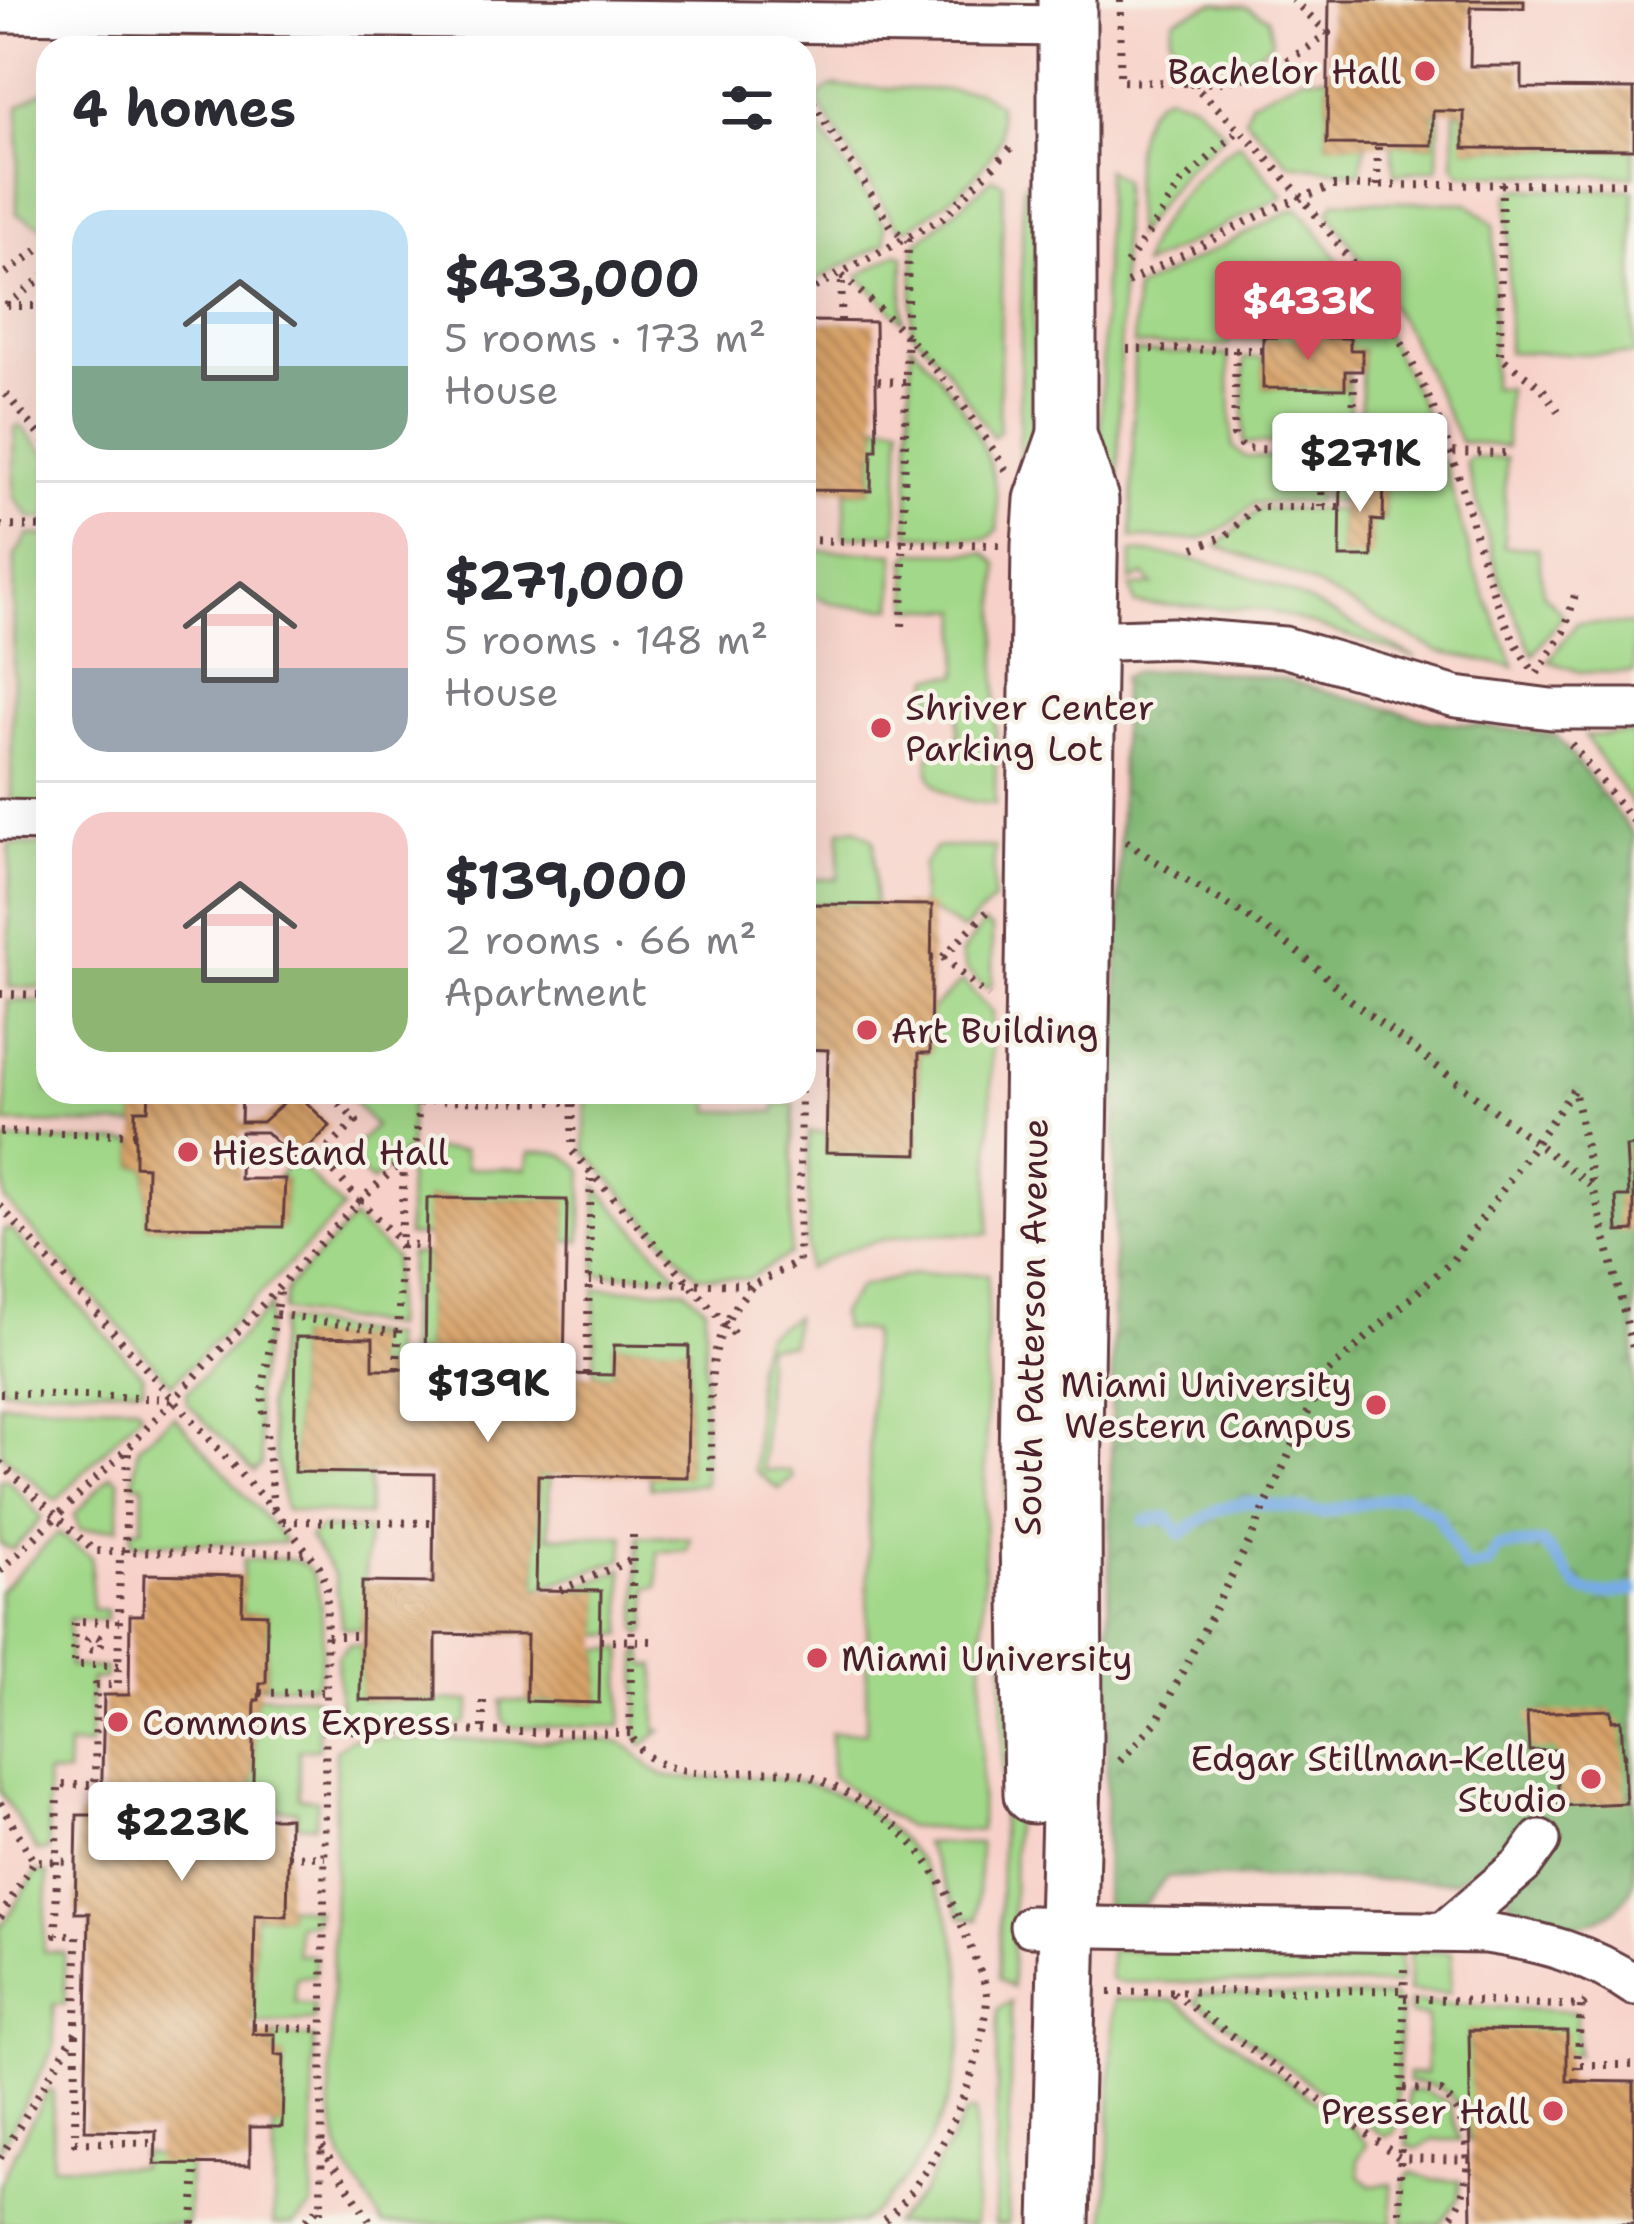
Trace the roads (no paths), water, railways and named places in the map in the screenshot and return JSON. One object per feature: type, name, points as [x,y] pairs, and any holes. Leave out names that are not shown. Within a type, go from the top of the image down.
[{"type":"highway","name":"South Patterson Avenue","points":[[1025,2224],[1049,1926],[1090,500],[1067,435],[1067,13]]},
{"type":"highway","name":"South Patterson Avenue","points":[[1060,2224],[1049,1926],[1028,1662],[1028,1465],[1041,545],[1044,500],[1067,435]]},
{"type":"street","points":[[0,12],[1067,13]]},
{"type":"street","points":[[1087,641],[1172,638],[1284,647],[1393,683],[1543,692],[1634,709]]},
{"type":"street","points":[[0,820],[36,821]]},
{"type":"street","points":[[1426,1930],[1522,1865],[1540,1840]]},
{"type":"street","points":[[1049,1926],[1426,1930],[1536,1941],[1627,1980]]},
{"type":"waterway","points":[[1145,1521],[1167,1517],[1181,1534],[1216,1510],[1245,1502],[1321,1512],[1404,1495],[1436,1514],[1465,1568],[1488,1565],[1498,1547],[1542,1543],[1585,1591],[1634,1590]]},
{"type":"place","name":"Bachelor Hall","points":[[1425,71]]},
{"type":"place","name":"Shriver Center Parking Lot","points":[[881,728]]},
{"type":"place","name":"Art Building","points":[[867,1030]]},
{"type":"place","name":"Hiestand Hall","points":[[188,1152]]},
{"type":"place","name":"Miami University Western Campus","points":[[1376,1405]]},
{"type":"place","name":"Miami University","points":[[817,1658]]},
{"type":"place","name":"Commons Express","points":[[118,1722]]},
{"type":"place","name":"Edgar Stillman-Kelley Studio","points":[[1591,1779]]},
{"type":"place","name":"Presser Hall","points":[[1553,2111]]}]
